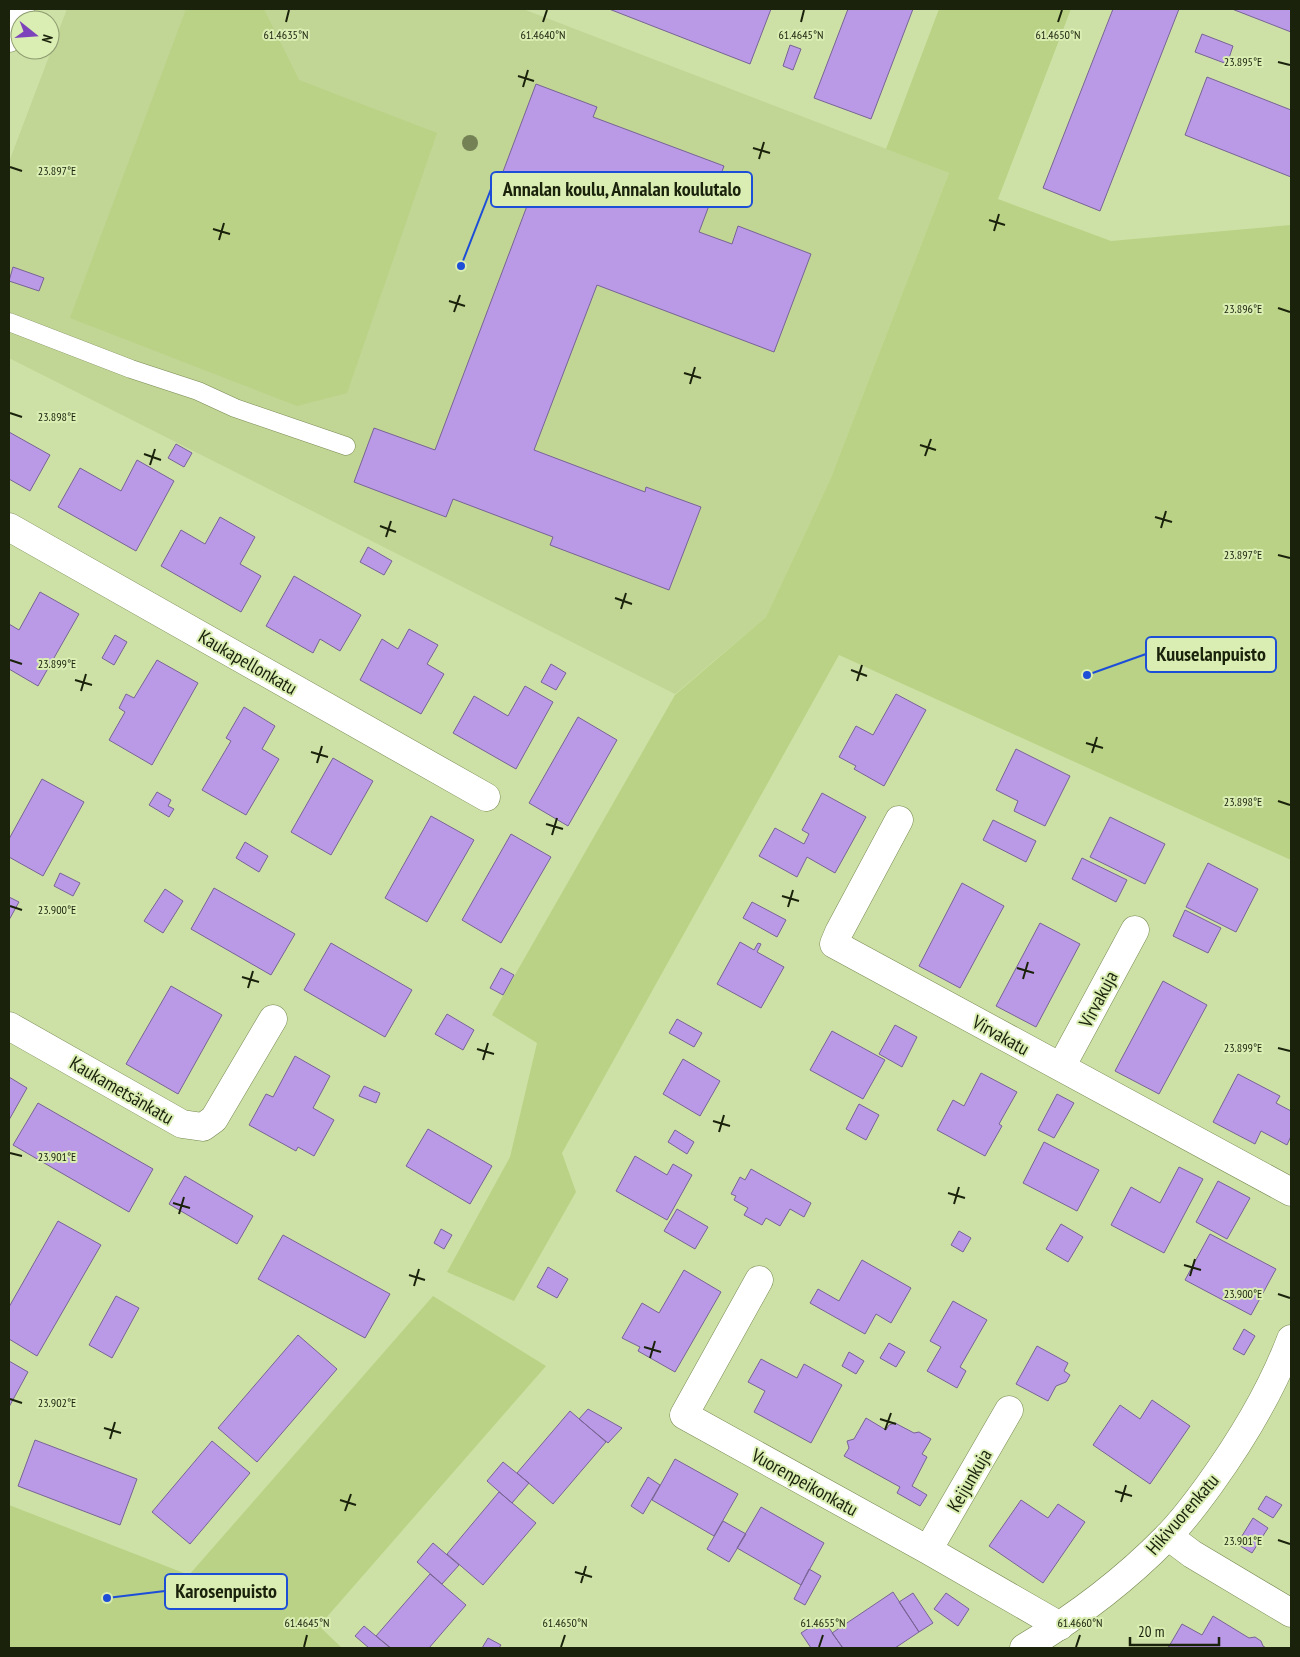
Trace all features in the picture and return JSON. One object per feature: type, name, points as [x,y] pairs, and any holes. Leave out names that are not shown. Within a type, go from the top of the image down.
[{"type":"street","points":[[9,38],[20,9]]},
{"type":"street","name":"Kaukapellonkatu","points":[[9,526],[486,797]]},
{"type":"street","name":"Virvakatu","points":[[899,820],[834,944],[1291,1192]]},
{"type":"street","name":"Virvakuja","points":[[1061,1067],[1135,930]]},
{"type":"street","name":"Kaukametsänkatu","points":[[9,1026],[182,1124],[203,1127],[214,1119],[273,1019]]},
{"type":"street","name":"Vuorenpeikonkatu","points":[[760,1280],[684,1415],[928,1550],[1060,1626]]},
{"type":"street","name":"Hikivuorenkatu","points":[[1024,1648],[1060,1626],[1126,1575],[1168,1536],[1194,1505],[1259,1410],[1278,1373],[1291,1339]]},
{"type":"street","name":"Keijunkuja","points":[[928,1550],[1009,1410]]},
{"type":"street","points":[[1168,1536],[1192,1554],[1291,1613]]},
{"type":"lane","points":[[9,322],[131,369],[198,391],[235,408],[346,446]]},
{"type":"shaded area","points":[[67,9],[523,9],[949,173],[830,480],[766,617],[675,694],[9,358],[9,162],[48,60],[60,60],[60,27]]},
{"type":"shaded area","points":[[186,9],[264,9],[299,80],[437,133],[347,393],[297,406],[70,318]]},
{"type":"shaded area","points":[[939,9],[1071,9],[998,199],[1111,241],[1291,225],[1291,860],[839,655],[562,1153],[576,1192],[514,1301],[447,1272],[510,1157],[537,1043],[492,1015],[675,695],[766,617],[830,480],[949,173],[886,149]]},
{"type":"shaded area","points":[[433,1296],[546,1366],[319,1626],[342,1648],[9,1648],[9,1505],[189,1575]]},
{"type":"building","points":[[609,9],[771,9],[750,64]]},
{"type":"building","points":[[848,9],[913,9],[871,119],[814,98]]},
{"type":"building","points":[[1113,9],[1179,9],[1100,211],[1043,188]]},
{"type":"building","points":[[1232,9],[1291,9],[1291,32]]},
{"type":"building","points":[[1202,34],[1233,46],[1227,64],[1195,52]]},
{"type":"building","points":[[790,45],[801,49],[793,70],[783,66]]},
{"type":"building","points":[[1207,77],[1291,110],[1291,177],[1185,135]]},
{"type":"building","points":[[536,84],[597,107],[593,117],[724,166],[699,232],[732,244],[738,226],[811,254],[774,352],[597,285],[534,450],[645,492],[646,487],[701,507],[669,590],[550,545],[553,537],[453,499],[446,517],[354,482],[374,428],[435,450],[527,206],[495,193]]},
{"type":"building","points":[[13,267],[44,278],[39,291],[9,281]]},
{"type":"building","points":[[9,432],[50,455],[30,491],[9,479]]},
{"type":"building","points":[[176,444],[192,453],[184,467],[168,458]]},
{"type":"building","points":[[137,460],[174,481],[136,551],[58,507],[80,468],[121,491]]},
{"type":"building","points":[[220,517],[255,537],[240,564],[261,576],[241,612],[161,566],[181,530],[205,544]]},
{"type":"building","points":[[368,547],[392,561],[384,575],[360,562]]},
{"type":"building","points":[[294,576],[361,615],[340,651],[320,639],[313,653],[266,626]]},
{"type":"building","points":[[40,592],[79,614],[38,686],[9,669],[9,624],[19,630]]},
{"type":"building","points":[[409,629],[438,645],[427,664],[444,674],[421,714],[360,680],[382,639],[398,649]]},
{"type":"building","points":[[115,635],[127,642],[114,665],[102,658]]},
{"type":"building","points":[[157,660],[198,683],[152,765],[109,740],[125,712],[119,708],[126,694],[134,698]]},
{"type":"building","points":[[551,664],[566,673],[556,690],[541,682]]},
{"type":"building","points":[[525,686],[553,702],[516,769],[453,733],[474,696],[508,716]]},
{"type":"building","points":[[896,694],[926,710],[884,786],[854,769],[856,766],[839,757],[856,726],[873,735]]},
{"type":"building","points":[[244,707],[275,726],[262,749],[279,759],[246,815],[202,790],[231,741],[226,738]]},
{"type":"building","points":[[578,717],[617,740],[568,826],[529,803]]},
{"type":"building","points":[[1016,749],[1070,776],[1045,826],[1014,811],[1018,801],[996,790]]},
{"type":"building","points":[[333,758],[373,781],[331,855],[291,832]]},
{"type":"building","points":[[42,779],[84,802],[43,876],[9,857],[9,839]]},
{"type":"building","points":[[157,792],[171,800],[168,806],[174,809],[169,817],[149,805]]},
{"type":"building","points":[[822,793],[866,817],[835,873],[807,857],[797,877],[759,856],[775,828],[804,844],[809,834],[802,830]]},
{"type":"building","points":[[431,816],[474,840],[427,922],[385,898]]},
{"type":"building","points":[[1110,817],[1165,844],[1145,884],[1090,857]]},
{"type":"building","points":[[993,820],[1036,841],[1026,862],[983,840]]},
{"type":"building","points":[[511,834],[551,857],[501,943],[462,920]]},
{"type":"building","points":[[245,842],[268,856],[259,872],[236,858]]},
{"type":"building","points":[[1082,858],[1127,880],[1116,902],[1072,879]]},
{"type":"building","points":[[1208,863],[1258,889],[1236,932],[1186,907]]},
{"type":"building","points":[[60,873],[80,883],[73,896],[54,886]]},
{"type":"building","points":[[962,883],[1004,906],[960,988],[919,966]]},
{"type":"building","points":[[214,888],[295,934],[271,975],[191,929]]},
{"type":"building","points":[[165,889],[183,901],[163,933],[144,921]]},
{"type":"building","points":[[9,897],[19,902],[9,920]]},
{"type":"building","points":[[752,902],[786,920],[777,937],[743,918]]},
{"type":"building","points":[[1185,910],[1221,928],[1208,953],[1173,936]]},
{"type":"building","points":[[1040,923],[1080,944],[1036,1027],[996,1006]]},
{"type":"building","points":[[740,942],[754,950],[758,943],[761,944],[757,952],[784,967],[761,1008],[717,984]]},
{"type":"building","points":[[331,943],[412,990],[385,1037],[304,990]]},
{"type":"building","points":[[501,968],[514,975],[503,995],[490,988]]},
{"type":"building","points":[[1163,981],[1207,1005],[1159,1094],[1115,1071]]},
{"type":"building","points":[[171,986],[222,1015],[178,1094],[126,1064]]},
{"type":"building","points":[[447,1014],[474,1030],[463,1050],[435,1034]]},
{"type":"building","points":[[677,1019],[702,1033],[694,1047],[669,1033]]},
{"type":"building","points":[[895,1025],[917,1037],[902,1067],[879,1054]]},
{"type":"building","points":[[832,1031],[885,1060],[863,1099],[810,1070]]},
{"type":"building","points":[[295,1056],[330,1076],[313,1108],[334,1120],[314,1156],[298,1147],[296,1151],[249,1125],[266,1094],[273,1097]]},
{"type":"building","points":[[683,1059],[720,1081],[700,1116],[663,1094]]},
{"type":"building","points":[[981,1073],[1017,1092],[999,1124],[1002,1126],[985,1156],[937,1130],[953,1100],[964,1106]]},
{"type":"building","points":[[1238,1074],[1280,1096],[1276,1103],[1291,1111],[1291,1136],[1287,1145],[1261,1131],[1255,1144],[1213,1122]]},
{"type":"building","points":[[9,1077],[27,1088],[9,1120]]},
{"type":"building","points":[[364,1086],[380,1093],[376,1103],[359,1096]]},
{"type":"building","points":[[1057,1094],[1074,1103],[1054,1138],[1038,1130]]},
{"type":"building","points":[[38,1103],[153,1169],[129,1212],[13,1145]]},
{"type":"building","points":[[859,1104],[879,1115],[866,1140],[846,1129]]},
{"type":"building","points":[[428,1129],[492,1166],[470,1204],[406,1166]]},
{"type":"building","points":[[675,1130],[694,1142],[687,1154],[668,1142]]},
{"type":"building","points":[[1044,1142],[1099,1170],[1077,1211],[1023,1183]]},
{"type":"building","points":[[635,1156],[667,1175],[673,1164],[692,1175],[667,1220],[616,1191]]},
{"type":"building","points":[[1179,1167],[1203,1179],[1164,1253],[1111,1225],[1131,1187],[1160,1203]]},
{"type":"building","points":[[751,1169],[811,1203],[804,1217],[790,1209],[780,1226],[766,1218],[762,1225],[744,1215],[748,1208],[734,1200],[736,1196],[731,1194],[740,1177],[745,1180]]},
{"type":"building","points":[[185,1176],[253,1216],[237,1244],[169,1204]]},
{"type":"building","points":[[1218,1181],[1250,1198],[1227,1239],[1196,1222]]},
{"type":"building","points":[[677,1209],[708,1227],[695,1249],[664,1231]]},
{"type":"building","points":[[58,1221],[101,1245],[37,1356],[9,1339],[9,1307]]},
{"type":"building","points":[[1061,1224],[1083,1237],[1068,1262],[1046,1249]]},
{"type":"building","points":[[441,1229],[452,1235],[444,1249],[434,1243]]},
{"type":"building","points":[[959,1231],[971,1238],[963,1252],[951,1245]]},
{"type":"building","points":[[1210,1234],[1276,1269],[1251,1315],[1185,1280]]},
{"type":"building","points":[[283,1235],[390,1294],[365,1338],[258,1279]]},
{"type":"building","points":[[862,1260],[911,1288],[891,1323],[876,1314],[865,1334],[810,1303],[818,1289],[839,1301]]},
{"type":"building","points":[[548,1267],[568,1279],[557,1298],[537,1287]]},
{"type":"building","points":[[684,1270],[721,1292],[675,1372],[638,1351],[640,1347],[622,1338],[642,1303],[659,1313]]},
{"type":"building","points":[[116,1296],[139,1308],[112,1358],[89,1345]]},
{"type":"building","points":[[953,1301],[987,1320],[960,1367],[966,1371],[957,1388],[927,1371],[941,1347],[930,1341]]},
{"type":"building","points":[[1244,1329],[1255,1336],[1244,1355],[1233,1349]]},
{"type":"building","points":[[298,1335],[337,1369],[257,1462],[218,1428]]},
{"type":"building","points":[[889,1343],[905,1352],[896,1367],[880,1358]]},
{"type":"building","points":[[1037,1346],[1068,1363],[1064,1371],[1070,1375],[1066,1382],[1056,1386],[1048,1401],[1016,1384]]},
{"type":"building","points":[[849,1352],[864,1361],[856,1374],[842,1366]]},
{"type":"building","points":[[761,1359],[797,1378],[804,1364],[842,1385],[811,1443],[754,1412],[765,1391],[748,1382]]},
{"type":"building","points":[[9,1361],[28,1372],[9,1407]]},
{"type":"building","points":[[1152,1400],[1190,1426],[1150,1484],[1093,1445],[1120,1405],[1140,1419]]},
{"type":"building","points":[[588,1409],[622,1428],[608,1443],[579,1419]]},
{"type":"building","points":[[570,1411],[606,1442],[553,1504],[517,1473]]},
{"type":"building","points":[[866,1418],[886,1430],[889,1425],[895,1423],[914,1433],[919,1432],[931,1439],[922,1454],[927,1457],[912,1486],[927,1495],[920,1506],[897,1493],[900,1487],[844,1456],[849,1448],[847,1441],[854,1439]]},
{"type":"building","points":[[35,1440],[137,1479],[120,1525],[18,1486]]},
{"type":"building","points":[[212,1441],[250,1473],[190,1544],[152,1512]]},
{"type":"building","points":[[675,1459],[738,1494],[714,1536],[652,1500]]},
{"type":"building","points":[[503,1462],[529,1483],[512,1503],[487,1481]]},
{"type":"building","points":[[648,1477],[660,1485],[643,1514],[631,1506]]},
{"type":"building","points":[[499,1492],[536,1523],[483,1585],[447,1554]]},
{"type":"building","points":[[1266,1496],[1282,1505],[1273,1518],[1258,1509]]},
{"type":"building","points":[[1021,1500],[1048,1518],[1058,1504],[1085,1522],[1043,1583],[989,1546]]},
{"type":"building","points":[[761,1507],[824,1543],[801,1585],[737,1548]]},
{"type":"building","points":[[1253,1518],[1268,1528],[1252,1553],[1237,1544]]},
{"type":"building","points":[[723,1521],[746,1534],[729,1562],[707,1549]]},
{"type":"building","points":[[433,1543],[459,1565],[442,1584],[417,1562]]},
{"type":"building","points":[[809,1569],[821,1576],[805,1605],[794,1599]]},
{"type":"building","points":[[430,1574],[466,1605],[429,1648],[391,1648],[376,1636]]},
{"type":"building","points":[[893,1592],[919,1632],[895,1648],[843,1648],[832,1633]]},
{"type":"building","points":[[913,1593],[933,1623],[919,1632],[899,1602]]},
{"type":"building","points":[[946,1593],[969,1609],[958,1626],[934,1609]]},
{"type":"building","points":[[1213,1616],[1249,1638],[1255,1637],[1266,1648],[1168,1648],[1182,1624],[1202,1635]]},
{"type":"building","points":[[823,1619],[842,1647],[811,1648],[801,1633]]},
{"type":"building","points":[[364,1626],[389,1647],[369,1648],[355,1636]]},
{"type":"building","points":[[488,1638],[501,1645],[499,1648],[482,1648]]},
{"type":"place","name":"Annalan koulu, Annalan koulutalo","points":[[461,266]]},
{"type":"place","name":"Kuuselanpuisto","points":[[1087,675]]},
{"type":"place","name":"Karosenpuisto","points":[[107,1598]]}]
